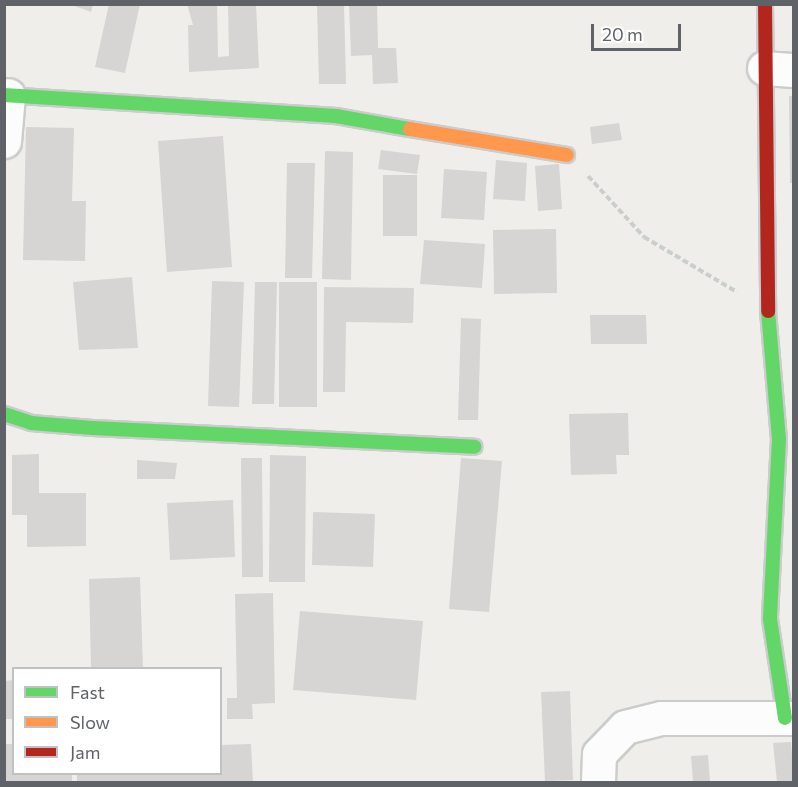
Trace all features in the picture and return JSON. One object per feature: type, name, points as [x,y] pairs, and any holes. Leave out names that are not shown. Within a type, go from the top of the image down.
[{"type":"street","points":[[598,783],[598,754],[625,727],[661,718],[789,718],[770,619],[783,555],[786,429],[768,311],[779,69],[765,4]]},
{"type":"street","points":[[4,141],[6,95],[336,116],[567,155]]},
{"type":"street","points":[[4,414],[32,423],[72,426],[475,447]]},
{"type":"path","points":[[567,155],[644,237],[768,311]]},
{"type":"building","points":[[69,4],[93,4],[91,12]]},
{"type":"building","points":[[109,4],[140,4],[125,73],[95,67]]},
{"type":"building","points":[[187,4],[217,4],[218,57],[229,56],[228,4],[256,4],[259,68],[189,72],[188,25],[193,25]]},
{"type":"building","points":[[317,4],[344,4],[346,84],[319,84]]},
{"type":"building","points":[[349,4],[377,4],[378,48],[396,48],[398,83],[373,84],[372,55],[351,56]]},
{"type":"building","points":[[789,96],[794,96],[794,183],[790,183]]},
{"type":"building","points":[[619,123],[622,140],[592,144],[590,127]]},
{"type":"building","points":[[26,127],[74,128],[72,201],[86,201],[85,261],[23,260]]},
{"type":"building","points":[[223,136],[232,267],[167,272],[158,141]]},
{"type":"building","points":[[381,150],[420,155],[417,174],[378,169]]},
{"type":"building","points":[[325,151],[353,152],[351,280],[322,279]]},
{"type":"building","points":[[496,160],[527,163],[525,201],[493,199]]},
{"type":"building","points":[[287,163],[315,163],[312,278],[285,278]]},
{"type":"building","points":[[559,164],[562,209],[538,211],[535,166]]},
{"type":"building","points":[[444,169],[487,172],[484,220],[441,218]]},
{"type":"building","points":[[383,175],[417,175],[417,236],[383,236]]},
{"type":"building","points":[[556,229],[557,293],[494,294],[493,230]]},
{"type":"building","points":[[424,240],[485,244],[482,288],[420,284]]},
{"type":"building","points":[[132,277],[138,348],[79,350],[73,282]]},
{"type":"building","points":[[212,281],[244,282],[239,407],[208,406]]},
{"type":"building","points":[[255,282],[277,282],[274,404],[252,404]]},
{"type":"building","points":[[279,282],[317,282],[317,407],[279,407]]},
{"type":"building","points":[[324,287],[414,288],[413,323],[346,322],[345,392],[323,392]]},
{"type":"building","points":[[590,315],[646,315],[647,344],[591,344]]},
{"type":"building","points":[[461,318],[481,319],[478,420],[458,420]]},
{"type":"building","points":[[628,413],[629,455],[616,455],[617,474],[571,475],[569,414]]},
{"type":"building","points":[[39,454],[39,493],[86,493],[86,546],[27,547],[27,515],[12,515],[12,455]]},
{"type":"building","points":[[270,455],[306,456],[305,582],[269,582]]},
{"type":"building","points":[[241,458],[262,458],[263,577],[242,577]]},
{"type":"building","points":[[461,458],[502,461],[489,612],[449,609]]},
{"type":"building","points":[[137,460],[177,463],[175,479],[137,479]]},
{"type":"building","points":[[233,500],[235,557],[170,560],[167,503]]},
{"type":"building","points":[[313,512],[375,514],[373,567],[312,565]]},
{"type":"building","points":[[140,577],[143,667],[91,667],[89,579]]},
{"type":"building","points":[[273,593],[275,703],[252,704],[253,719],[227,719],[227,698],[237,698],[235,594]]},
{"type":"building","points":[[300,611],[423,621],[416,700],[293,690]]},
{"type":"building","points":[[12,680],[12,719],[4,719],[4,681]]},
{"type":"building","points":[[570,691],[573,780],[545,781],[541,692]]},
{"type":"building","points":[[791,742],[794,781],[777,782],[773,743]]},
{"type":"building","points":[[4,744],[12,744],[12,775],[72,775],[72,782],[4,782]]},
{"type":"building","points":[[251,744],[253,782],[77,782],[77,775],[222,775],[222,745]]},
{"type":"building","points":[[708,755],[710,782],[693,782],[691,756]]},
{"type":"traffic: fast","points":[[4,95],[336,116],[410,129]]},
{"type":"traffic: fast","points":[[768,311],[779,439],[770,619],[785,718]]},
{"type":"traffic: fast","points":[[4,414],[31,423],[93,428],[475,447]]},
{"type":"traffic: slow","points":[[410,129],[567,155]]},
{"type":"traffic: jam","points":[[765,4],[768,311]]}]
